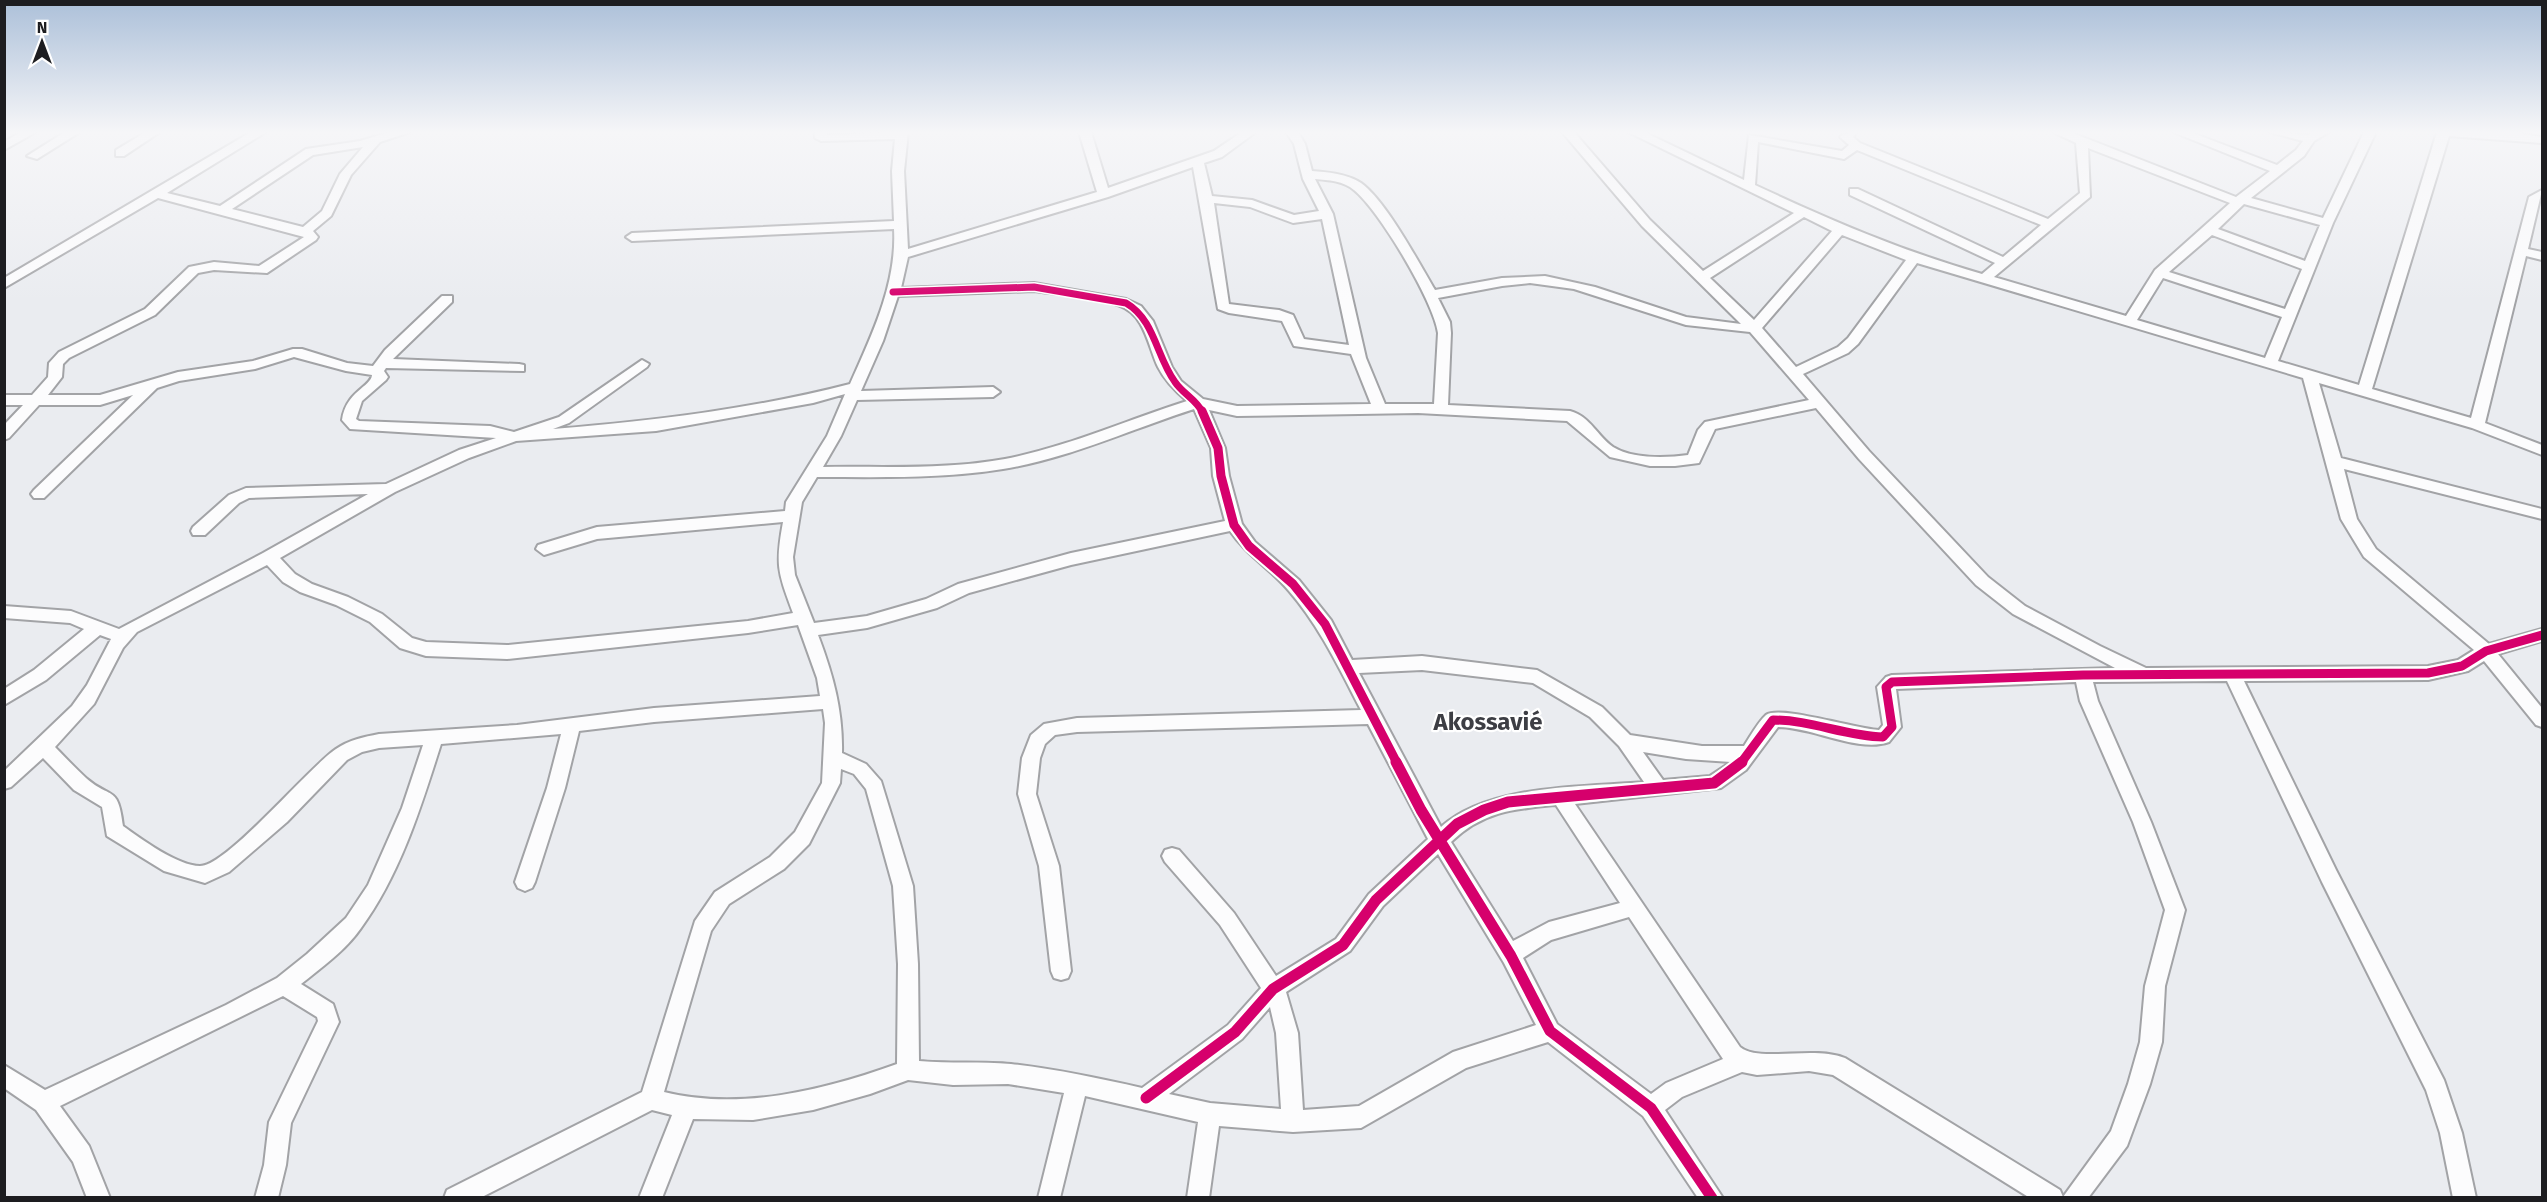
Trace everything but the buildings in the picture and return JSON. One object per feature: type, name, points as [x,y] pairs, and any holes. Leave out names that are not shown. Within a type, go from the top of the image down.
[{"type":"street","points":[[4,284],[168,188]]},
{"type":"street","points":[[220,210],[254,188]]},
{"type":"street","points":[[305,231],[327,213],[339,188]]},
{"type":"street","points":[[651,1099],[702,927],[722,898],[777,862],[802,838],[813,821],[831,783],[834,723],[826,678],[787,574],[785,557],[791,516],[800,489],[834,436],[876,340],[893,292],[902,255],[899,188]]},
{"type":"street","points":[[1102,188],[1104,194]]},
{"type":"street","points":[[902,255],[1121,188]]},
{"type":"street","points":[[1204,188],[1223,306],[1229,309],[1279,314],[1288,318],[1299,343],[1307,346],[1358,351]]},
{"type":"street","points":[[1313,188],[1327,214],[1358,351],[1372,393],[1380,408]]},
{"type":"street","points":[[1360,188],[1431,295],[1442,320],[1445,346],[1442,409]]},
{"type":"street","points":[[1616,188],[1646,223],[1754,328],[1819,403],[1982,581],[2019,610],[2094,651],[2146,675]]},
{"type":"street","points":[[1751,188],[1840,230],[1914,258],[2477,424],[2542,450]]},
{"type":"street","points":[[1967,188],[2048,224]]},
{"type":"street","points":[[1985,278],[2002,261],[2086,194],[2086,188]]},
{"type":"street","points":[[2208,188],[2240,200],[2327,223]]},
{"type":"street","points":[[2130,320],[2160,273],[2254,188]]},
{"type":"street","points":[[2270,363],[2308,267],[2343,188]]},
{"type":"street","points":[[2364,391],[2427,188]]},
{"type":"street","points":[[1854,192],[2002,261]]},
{"type":"street","points":[[4,435],[38,400],[55,376],[56,363],[64,355],[150,312],[194,270],[214,266],[262,270],[312,237],[305,231],[158,194]]},
{"type":"street","points":[[2477,424],[2535,197],[2542,194]]},
{"type":"street","points":[[1207,199],[1252,204],[1293,219],[1327,214]]},
{"type":"street","points":[[1702,278],[1802,213]]},
{"type":"street","points":[[632,237],[900,225]]},
{"type":"street","points":[[1431,295],[1521,279],[1547,281],[1576,286],[1688,322],[1722,328],[1754,328],[1840,230]]},
{"type":"street","points":[[2210,230],[2308,267]]},
{"type":"street","points":[[2522,251],[2542,256]]},
{"type":"street","points":[[1794,373],[1843,350],[1853,341],[1914,258]]},
{"type":"street","points":[[4,267],[24,272]]},
{"type":"street","points":[[2160,273],[2289,315]]},
{"type":"street","points":[[893,292],[1034,287],[1126,303],[1136,309],[1148,324],[1165,367],[1176,384],[1198,403],[1218,448],[1221,476],[1234,525],[1249,546],[1293,584],[1325,624],[1372,717],[1439,840],[1511,956],[1550,1031],[1615,1077],[1651,1108],[1712,1197]]},
{"type":"street","points":[[379,367],[447,299]]},
{"type":"street","points":[[4,400],[100,400],[178,377],[255,365],[293,353],[346,367],[519,368]]},
{"type":"street","points":[[4,782],[44,747],[89,698],[121,636],[269,557],[390,488],[510,437],[564,420],[642,364]]},
{"type":"street","points":[[379,367],[381,377],[378,382],[355,398],[350,409],[349,420],[355,426],[490,431],[510,437],[613,432],[853,392],[993,392]]},
{"type":"street","points":[[2309,374],[2335,462],[2343,509],[2356,537],[2370,553],[2486,651],[2542,720]]},
{"type":"street","points":[[39,494],[153,385]]},
{"type":"street","points":[[813,472],[941,471],[1005,464],[1082,443],[1128,425],[1198,403],[1237,411],[1380,408],[1570,416],[1588,427],[1608,450],[1626,458],[1684,462],[1694,459],[1705,430],[1710,425],[1819,403]]},
{"type":"street","points":[[2335,462],[2542,514]]},
{"type":"street","points":[[199,531],[234,499],[246,493],[390,488]]},
{"type":"street","points":[[544,549],[597,533],[791,516]]},
{"type":"street","points":[[269,557],[290,578],[306,588],[342,601],[376,618],[406,643],[435,650],[507,652],[737,628],[867,622],[931,604],[964,588],[1060,562],[1234,525]]},
{"type":"street","points":[[4,612],[71,617],[121,636]]},
{"type":"street","points":[[4,698],[32,680],[98,627]]},
{"type":"street","points":[[1146,1098],[1235,1032],[1273,989],[1342,945],[1376,900],[1439,840],[1457,824],[1484,810],[1509,802],[1560,796],[1714,783],[1740,765],[1773,720],[1789,718],[1868,738],[1883,737],[1892,727],[1886,687],[1892,682],[2083,675],[2428,674],[2462,666],[2486,651],[2542,635]]},
{"type":"street","points":[[1348,667],[1422,663],[1533,676],[1596,712],[1625,741],[1658,787]]},
{"type":"street","points":[[2232,674],[2334,886],[2436,1088],[2451,1133],[2458,1174],[2465,1197]]},
{"type":"street","points":[[2074,1197],[2104,1161],[2119,1138],[2139,1083],[2151,1042],[2155,986],[2175,910],[2142,822],[2089,702],[2083,675]]},
{"type":"street","points":[[44,747],[81,785],[103,796],[111,804],[114,830],[132,843],[200,875],[214,872],[222,866],[280,816],[340,755],[358,746],[379,741],[435,738],[654,715],[830,702]]},
{"type":"street","points":[[1061,971],[1049,866],[1027,794],[1037,740],[1050,729],[1077,724],[1214,723],[1372,717]]},
{"type":"street","points":[[525,882],[556,788],[572,725]]},
{"type":"street","points":[[44,1102],[284,985],[314,961],[353,924],[375,890],[411,808],[435,738]]},
{"type":"street","points":[[1625,741],[1701,755],[1722,756],[1748,753]]},
{"type":"street","points":[[834,758],[860,769],[874,786],[903,886],[908,964],[908,1070]]},
{"type":"street","points":[[1560,796],[1732,1054],[1742,1062],[1757,1065],[1809,1061],[1837,1065],[2052,1197]]},
{"type":"street","points":[[1172,856],[1227,919],[1279,1000],[1287,1033],[1293,1121]]},
{"type":"street","points":[[1511,956],[1521,944],[1546,931],[1597,920],[1635,906]]},
{"type":"street","points":[[266,1197],[275,1165],[280,1122],[329,1022],[326,1011],[284,985]]},
{"type":"street","points":[[455,1197],[651,1099],[686,1108],[753,1109],[813,1099],[908,1070],[953,1075],[1008,1074],[1077,1084],[1210,1114],[1293,1121],[1361,1117],[1461,1059],[1550,1031]]},
{"type":"street","points":[[1651,1108],[1674,1090],[1742,1062]]},
{"type":"street","points":[[4,1075],[44,1102],[81,1154],[99,1197]]},
{"type":"street","points":[[1049,1197],[1054,1169],[1077,1084]]},
{"type":"street","points":[[650,1197],[686,1108]]},
{"type":"street","points":[[1198,1197],[1210,1114]]},
{"type":"cycle path","points":[[893,292],[1034,287],[1101,297],[1126,303],[1136,309],[1148,324],[1165,367],[1176,384],[1198,403],[1208,423],[1218,448],[1221,476],[1234,525],[1249,546],[1293,584],[1325,624],[1421,810],[1511,956],[1550,1031],[1615,1078],[1651,1108],[1712,1198]]},
{"type":"cycle path","points":[[1146,1098],[1235,1032],[1273,989],[1343,945],[1376,900],[1457,824],[1484,810],[1508,802],[1714,783],[1740,765],[1773,720],[1801,722],[1855,735],[1883,737],[1892,727],[1886,687],[1892,682],[2083,675],[2428,673],[2462,666],[2486,651],[2542,635]]},
{"type":"district","name":"Akossavié","points":[[1488,722]]}]
